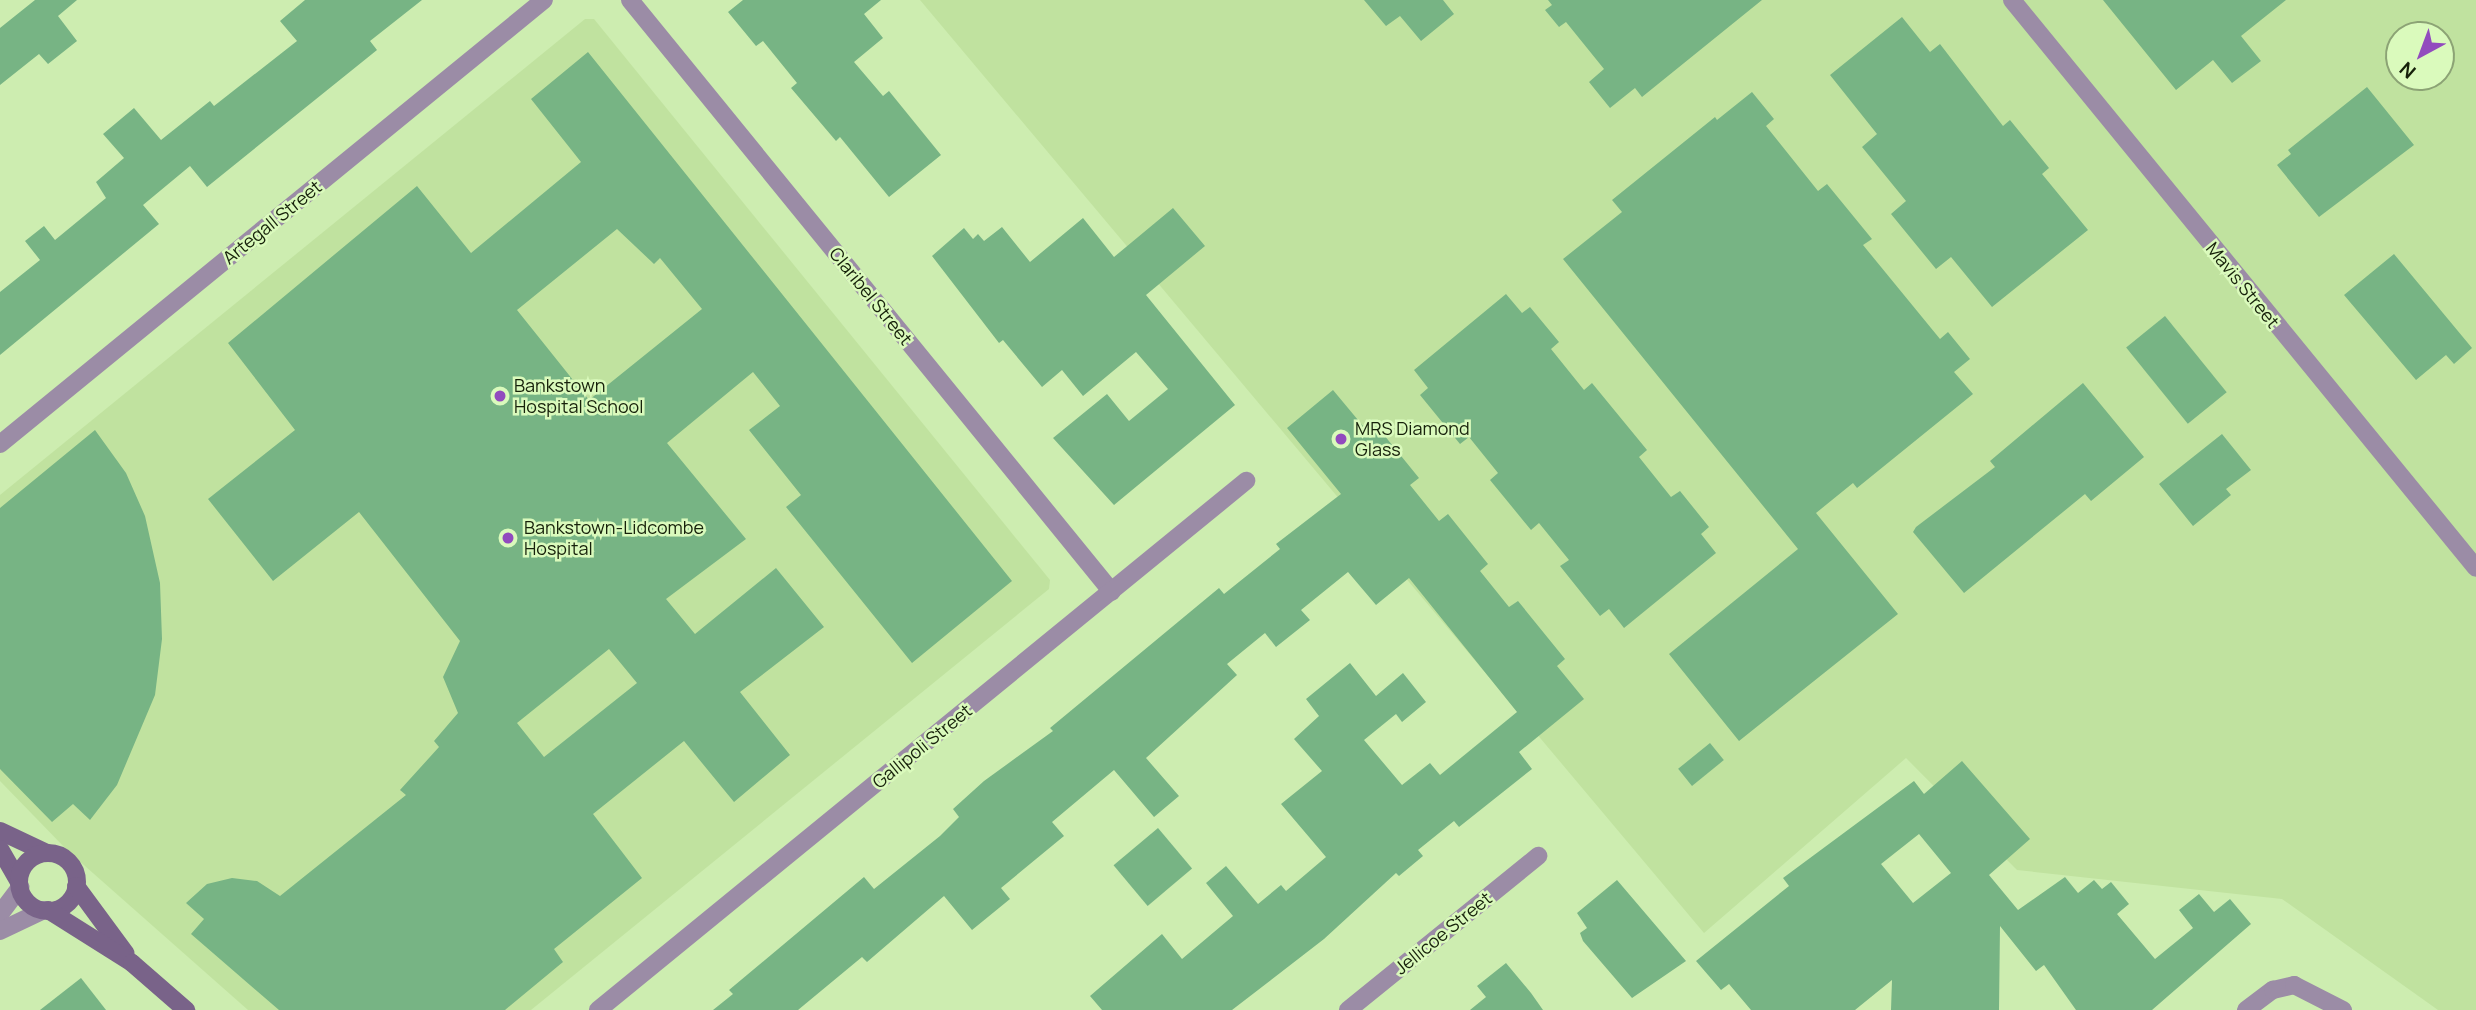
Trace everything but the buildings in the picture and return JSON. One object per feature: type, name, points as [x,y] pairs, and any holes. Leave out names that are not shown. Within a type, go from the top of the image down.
[{"type":"street","name":"Artegall Street","points":[[0,444],[544,0]]},
{"type":"street","name":"Claribel Street","points":[[630,0],[1112,592]]},
{"type":"street","name":"Mavis Street","points":[[2012,0],[2476,568]]},
{"type":"street","name":"Gallipoli Street","points":[[598,1010],[1246,481]]},
{"type":"street","points":[[0,831],[69,863],[76,886],[132,963]]},
{"type":"street","points":[[0,849],[30,904],[46,910],[132,963],[186,1010]]},
{"type":"street","points":[[0,914],[19,885],[25,864],[47,853]]},
{"type":"street","name":"Jellicoe Street","points":[[1348,1010],[1538,856]]},
{"type":"street","points":[[0,931],[46,910],[67,904],[76,886]]},
{"type":"street","points":[[2246,1010],[2273,990],[2294,985],[2343,1010]]},
{"type":"shaded area","points":[[920,0],[2476,0],[2476,1010],[2438,1010],[2282,899],[2017,870],[1906,758],[1704,933]]},
{"type":"shaded area","name":"Bankstown-Lidcombe Hospital","points":[[585,19],[594,19],[1050,580],[1049,589],[531,1010],[248,1010],[68,851],[0,781],[0,495]]},
{"type":"place","name":"Bankstown Hospital School","points":[[500,396]]},
{"type":"place","name":"MRS Diamond Glass","points":[[1341,439]]},
{"type":"place","name":"Bankstown-Lidcombe Hospital","points":[[508,538]]}]
